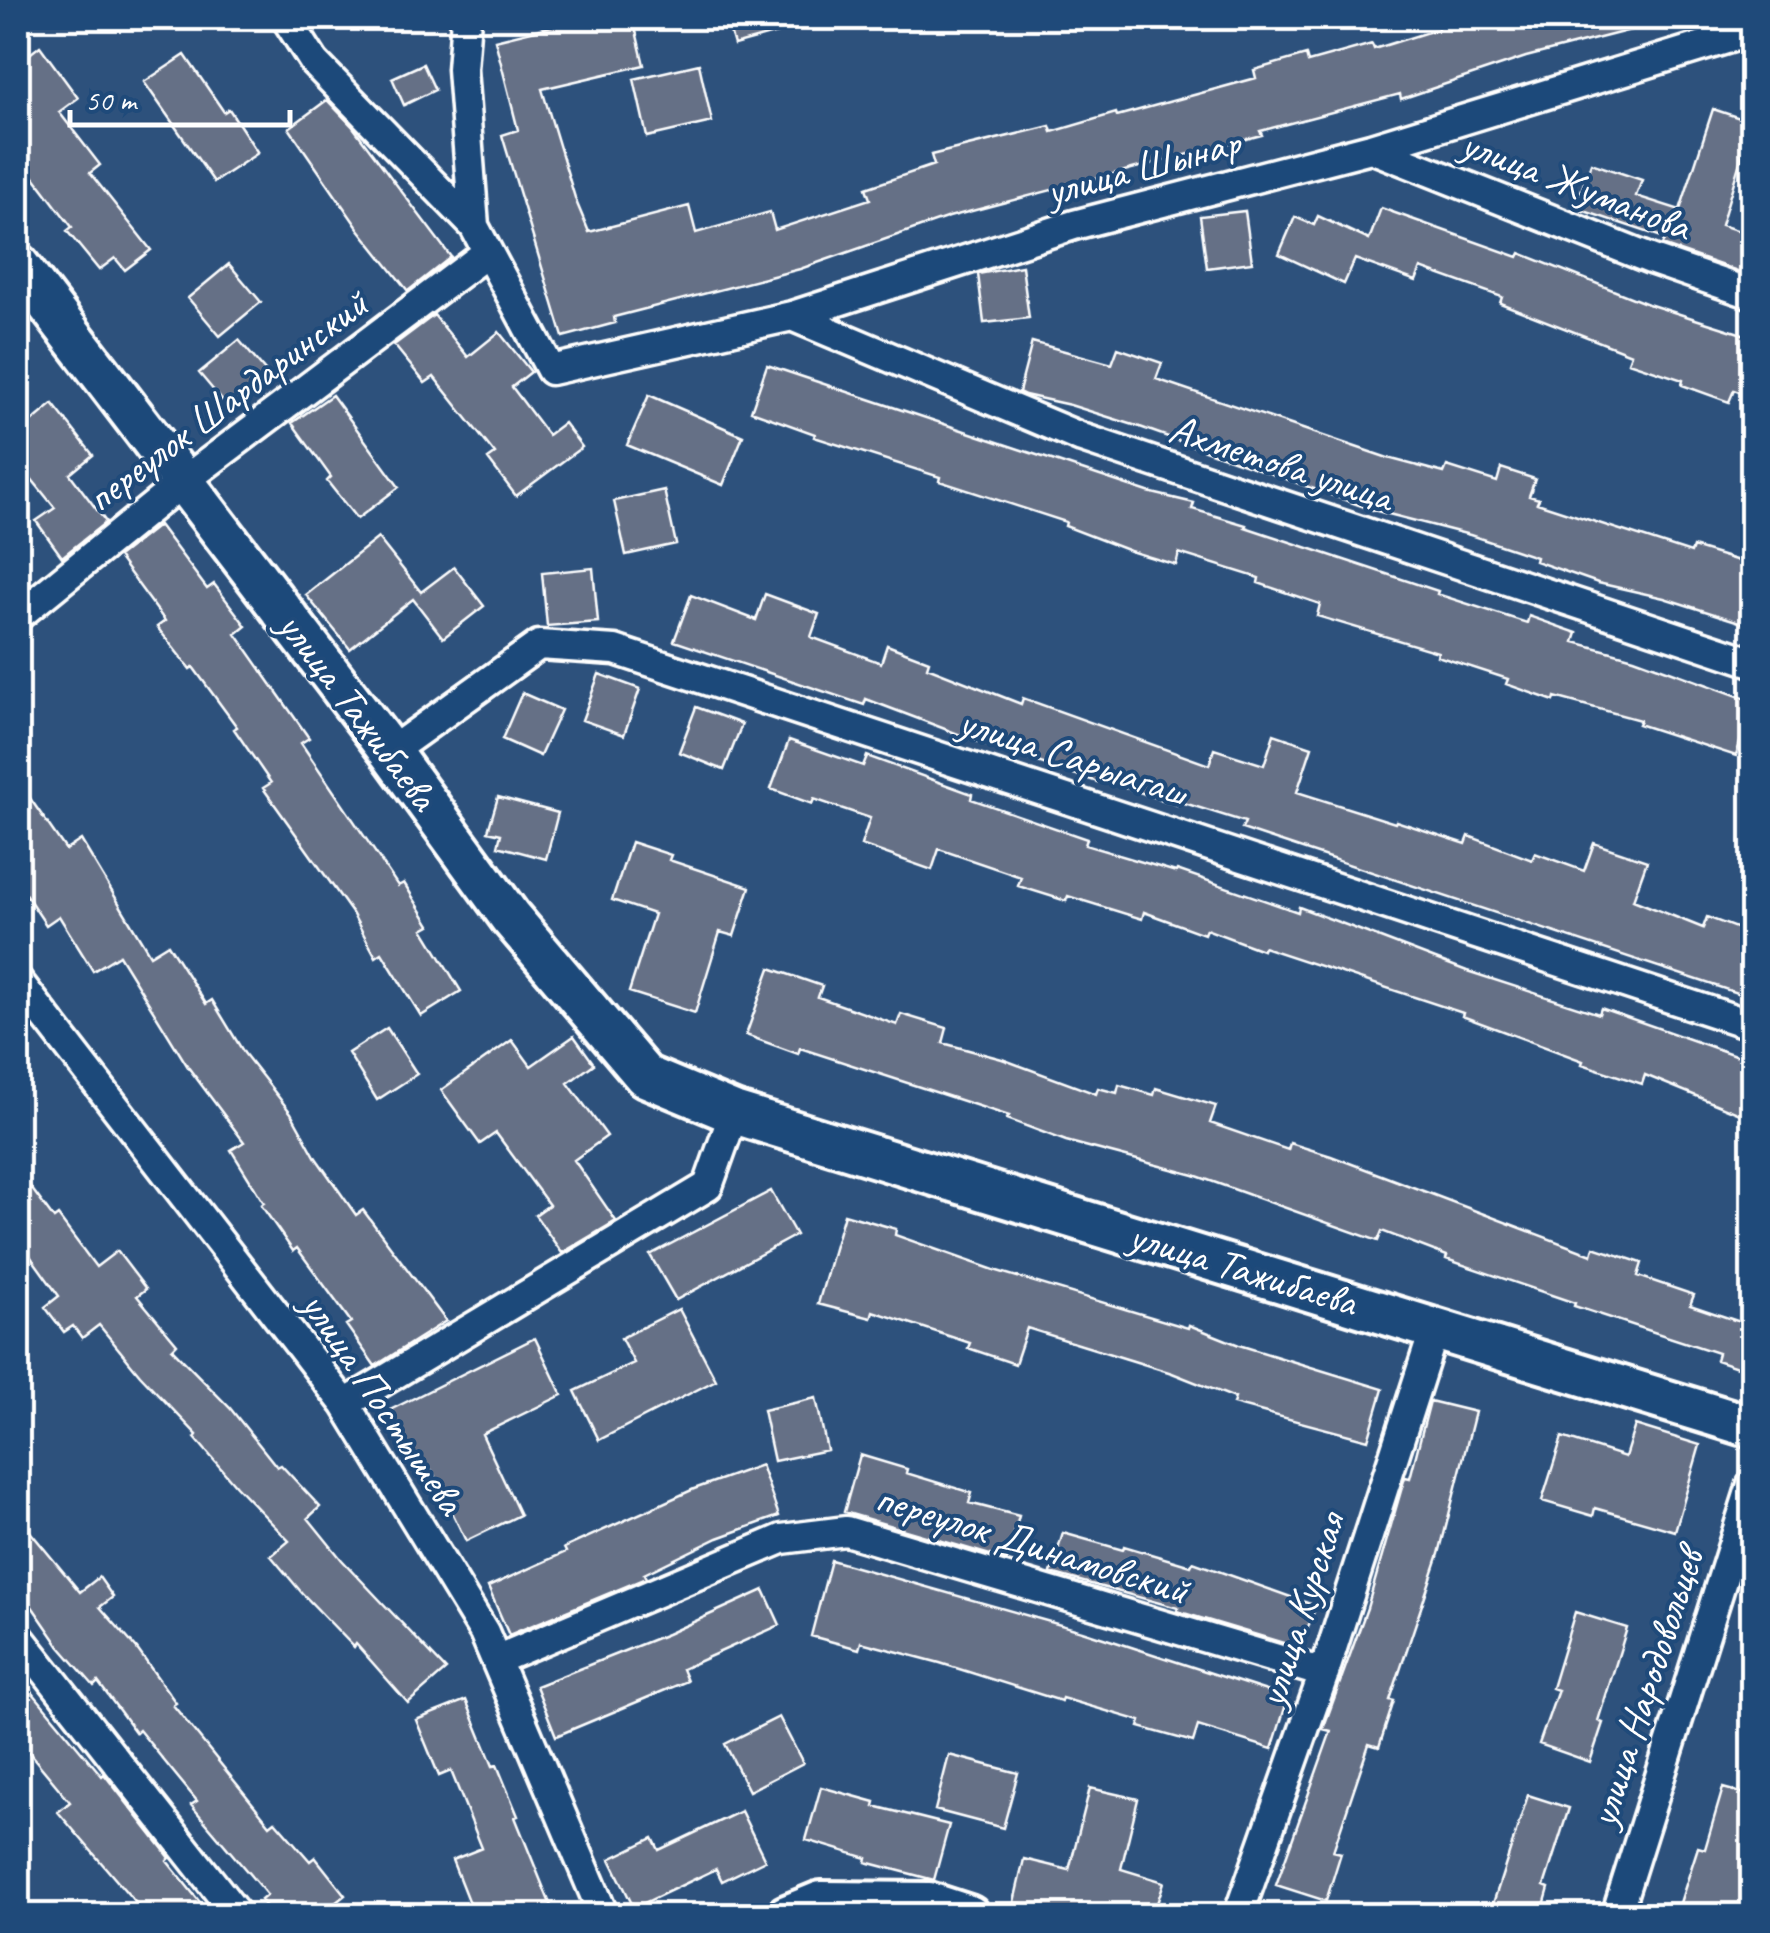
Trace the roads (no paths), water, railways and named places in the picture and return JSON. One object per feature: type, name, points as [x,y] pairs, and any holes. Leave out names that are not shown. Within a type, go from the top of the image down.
[{"type":"street","points":[[286,18],[314,62],[474,226],[488,252]]},
{"type":"street","points":[[466,18],[462,69],[474,226]]},
{"type":"street","name":"улица Шынар","points":[[488,252],[551,370],[792,316],[1074,225],[1371,148],[1752,31]]},
{"type":"street","name":"улица Жуманова","points":[[1371,148],[1653,260],[1752,294]]},
{"type":"street","name":"переулок Шардаринский","points":[[18,616],[184,480],[488,252]]},
{"type":"street","name":"улица Тажибаева","points":[[18,265],[390,752],[510,917],[645,1076],[734,1113],[1752,1427]]},
{"type":"street","name":"Ахметова улица","points":[[792,316],[1082,438],[1752,662]]},
{"type":"street","name":"улица Сарыагаш","points":[[390,752],[539,645],[615,650],[1752,1025]]},
{"type":"street","name":"улица Постышева","points":[[18,980],[345,1404],[484,1632],[604,1916]]},
{"type":"street","points":[[345,1404],[708,1186],[734,1113]]},
{"type":"street","name":"улица Курская","points":[[1238,1916],[1324,1673],[1435,1328]]},
{"type":"street","name":"улица Народовольцев","points":[[1616,1916],[1752,1484]]},
{"type":"street","name":"переулок Динамовский","points":[[496,1660],[782,1539],[846,1531],[1324,1673]]},
{"type":"street","points":[[18,1636],[238,1916]]},
{"type":"street","points":[[786,1916],[821,1902],[929,1902],[968,1916]]}]
